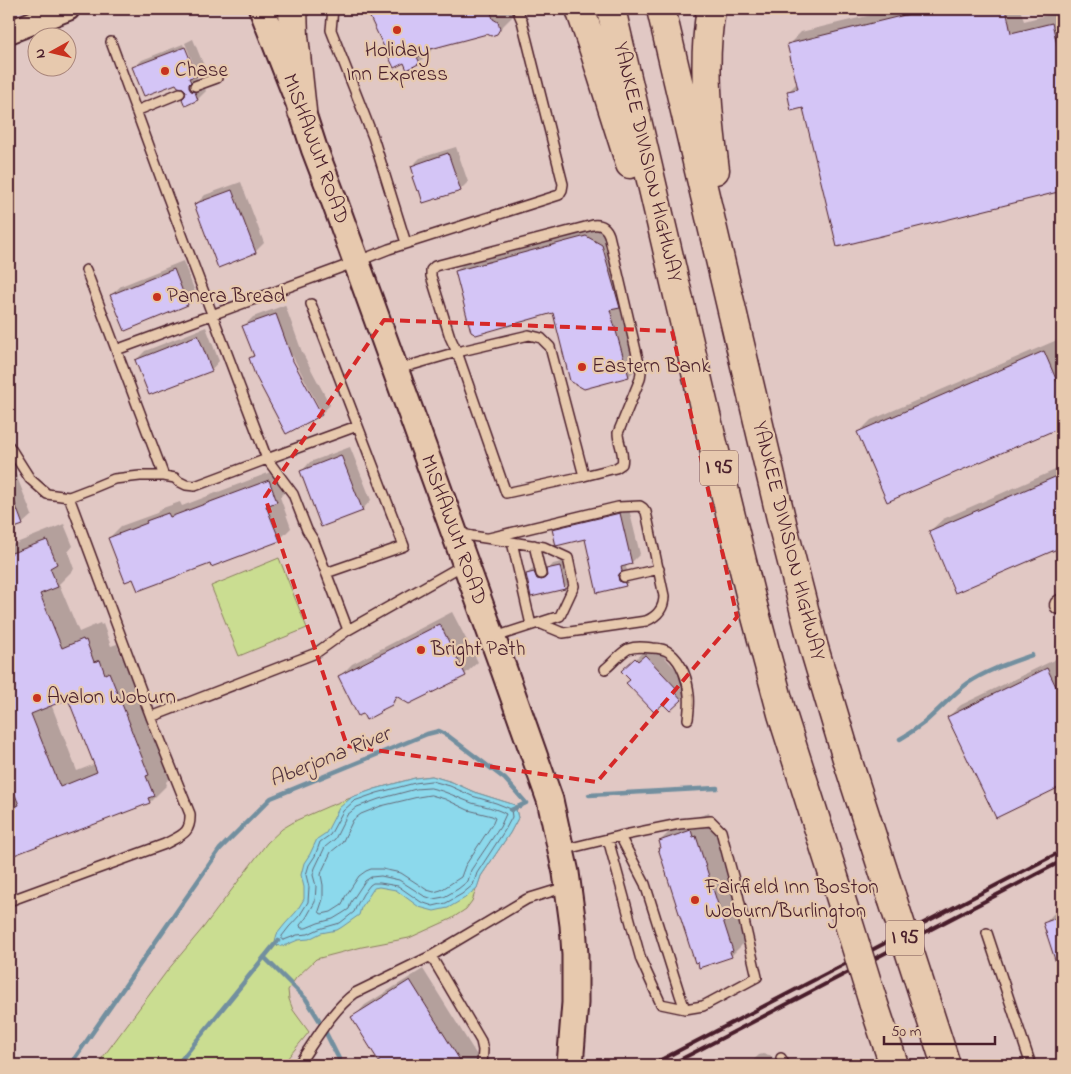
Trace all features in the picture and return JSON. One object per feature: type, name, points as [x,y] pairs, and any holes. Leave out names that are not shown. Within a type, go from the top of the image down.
[{"type":"highway","points":[[292,9],[302,111]]},
{"type":"highway","points":[[580,9],[627,154],[706,415]]},
{"type":"highway","name":"YANKEE DIVISION HIGHWAY","points":[[611,9],[706,415],[782,714],[894,1065]]},
{"type":"highway","name":"YANKEE DIVISION HIGHWAY","points":[[661,9],[783,527],[814,648],[946,1065]]},
{"type":"highway","points":[[711,9],[706,47],[707,94],[711,140],[734,318]]},
{"type":"main road","points":[[246,9],[265,17]]},
{"type":"main road","name":"MISHAWUM ROAD","points":[[265,17],[302,111],[544,784],[562,850],[569,886],[573,926],[575,983],[570,1065]]},
{"type":"street","points":[[9,32],[68,9]]},
{"type":"lane","points":[[333,9],[331,30],[373,136],[406,243]]},
{"type":"lane","points":[[116,350],[356,262],[389,248],[559,195],[563,184],[518,9]]},
{"type":"lane","points":[[111,42],[267,459],[294,494],[348,630]]},
{"type":"lane","points":[[194,86],[217,78]]},
{"type":"lane","points":[[136,111],[180,93]]},
{"type":"lane","points":[[593,225],[600,225],[605,228],[609,234],[641,372],[640,379],[618,433],[623,457],[622,464],[616,468],[584,476],[506,493],[457,352],[450,337],[431,276],[431,270],[434,266],[593,225]]},
{"type":"lane","points":[[86,270],[164,476]]},
{"type":"lane","points":[[311,304],[404,546],[326,573]]},
{"type":"lane","points":[[395,370],[457,352],[529,335],[537,336],[547,344],[551,352],[584,476]]},
{"type":"lane","points":[[9,446],[30,478],[46,494],[69,497],[114,479],[140,476],[175,478],[182,484],[195,486],[357,426]]},
{"type":"lane","points":[[9,902],[165,844],[184,834],[190,824],[190,814],[151,717],[69,497]]},
{"type":"lane","points":[[490,538],[616,507],[640,506],[646,512],[664,592],[664,603],[658,613],[650,619],[563,633],[535,624]]},
{"type":"lane","points":[[454,532],[544,547],[568,558],[574,586],[560,616],[492,638]]},
{"type":"lane","points":[[512,542],[535,624]]},
{"type":"lane","points":[[534,546],[541,574]]},
{"type":"lane","points":[[151,717],[316,653],[348,630],[466,563]]},
{"type":"lane","points":[[624,577],[659,569]]},
{"type":"lane","points":[[605,669],[621,654],[632,648],[655,648],[669,652],[683,672],[687,686],[689,696],[688,719]]},
{"type":"lane","points":[[562,850],[620,836],[678,824],[711,821],[721,831],[757,977],[703,1006],[685,1009],[661,1004],[641,960],[608,839]]},
{"type":"lane","points":[[620,836],[645,884],[685,1009]]},
{"type":"lane","points":[[298,1065],[328,1023],[347,1000],[356,993],[431,956],[527,899],[569,886]]},
{"type":"lane","points":[[987,933],[1031,1065]]},
{"type":"lane","points":[[431,956],[481,1041],[483,1050],[482,1065]]},
{"type":"highlighted area","points":[[384,320],[672,331],[737,617],[597,782],[347,746],[265,497]]},
{"type":"green space","points":[[279,558],[307,628],[239,656],[211,586]]},
{"type":"green space","points":[[432,776],[515,805],[518,818],[481,876],[472,901],[466,909],[451,919],[409,938],[362,947],[316,959],[296,978],[288,990],[293,1010],[309,1032],[282,1065],[97,1065],[167,971],[203,928],[267,843],[282,829],[329,806],[375,789],[415,778]]},
{"type":"water","points":[[432,776],[515,805],[518,818],[481,876],[477,888],[448,908],[434,911],[419,907],[396,890],[374,888],[361,908],[359,915],[337,930],[321,933],[309,939],[298,940],[282,946],[274,945],[277,934],[296,912],[304,899],[301,875],[304,863],[317,839],[326,833],[339,808],[352,797],[375,789],[415,778]]},
{"type":"building","points":[[366,9],[490,9],[493,19],[498,22],[500,29],[497,34],[491,36],[487,34],[427,50],[428,52],[417,57],[420,63],[407,70],[404,63],[394,68]]},
{"type":"building","points":[[920,9],[1006,9],[1011,33],[1052,23],[1062,66],[1062,191],[837,247],[803,108],[791,111],[787,91],[798,89],[787,44],[921,11]]},
{"type":"building","name":"Chase","points":[[185,47],[197,76],[189,78],[191,82],[189,88],[195,92],[198,100],[185,106],[182,99],[186,91],[176,84],[144,96],[132,67]]},
{"type":"building","points":[[448,153],[461,191],[423,203],[412,177],[414,176],[411,166]]},
{"type":"building","points":[[232,190],[256,253],[218,268],[194,204]]},
{"type":"building","points":[[586,236],[602,245],[620,308],[610,310],[629,377],[584,389],[570,381],[553,313],[476,335],[471,332],[455,271]]},
{"type":"building","name":"Panera Bread","points":[[174,269],[188,305],[125,331],[110,295]]},
{"type":"building","points":[[276,314],[293,361],[322,415],[286,434],[255,375],[249,358],[254,356],[242,326]]},
{"type":"building","points":[[198,335],[212,371],[149,395],[135,360]]},
{"type":"building","points":[[1044,351],[1062,393],[1062,427],[887,502],[857,432]]},
{"type":"building","points":[[341,455],[363,511],[321,527],[300,471]]},
{"type":"building","points":[[1062,474],[1062,547],[955,593],[929,531]]},
{"type":"building","points":[[269,480],[277,502],[266,506],[280,541],[211,567],[210,564],[138,591],[133,579],[125,582],[108,538],[168,513],[170,517]]},
{"type":"building","points":[[9,490],[23,525],[9,530]]},
{"type":"building","points":[[620,513],[632,564],[621,567],[622,571],[618,576],[619,581],[625,583],[626,586],[597,593],[585,539],[556,546],[552,529]]},
{"type":"building","name":"Avalon Woburn","points":[[47,540],[57,564],[50,568],[58,587],[40,594],[62,648],[83,639],[84,641],[86,640],[94,662],[100,660],[105,674],[109,672],[149,775],[146,776],[154,796],[148,798],[150,803],[9,857],[9,809],[19,805],[9,779],[9,554]],"holes":[[[68,699],[97,772],[60,787],[31,714]]]},
{"type":"building","points":[[560,566],[565,589],[531,597],[526,574],[534,572],[537,579],[542,580],[547,576],[546,569]]},
{"type":"building","name":"Bright Path","points":[[440,624],[466,676],[409,704],[396,696],[392,705],[366,720],[363,714],[358,716],[338,676]]},
{"type":"building","points":[[645,655],[678,690],[675,692],[682,700],[670,711],[663,704],[654,712],[626,683],[630,680],[621,671],[635,658],[638,661]]},
{"type":"building","points":[[1047,668],[1062,699],[1062,786],[996,818],[947,717]]},
{"type":"building","name":"Fairfield Inn Boston Woburn/Burlington","points":[[691,830],[693,837],[696,836],[733,951],[730,952],[732,957],[699,968],[698,962],[695,963],[658,848],[661,848],[659,841]]},
{"type":"building","points":[[1062,916],[1062,975],[1060,975],[1043,923]]},
{"type":"building","points":[[410,980],[463,1065],[381,1065],[351,1017]]},
{"type":"waterway","name":"Aberjona River","points":[[900,739],[925,722],[975,678],[1032,655]]},
{"type":"waterway","name":"Aberjona River","points":[[70,1065],[220,849],[271,798],[427,734],[439,731],[505,779],[526,803],[511,810]]},
{"type":"waterway","name":"Aberjona River","points":[[589,795],[717,788]]},
{"type":"waterway","points":[[177,1065],[278,941]]},
{"type":"waterway","points":[[264,957],[306,999],[321,1023],[342,1065]]},
{"type":"railway","points":[[651,1065],[1062,851]]},
{"type":"railway","points":[[670,1065],[1062,861]]},
{"type":"place","name":"Holiday Inn Express","points":[[397,30]]},
{"type":"place","name":"Chase","points":[[165,71]]},
{"type":"place","name":"Panera Bread","points":[[157,297]]},
{"type":"place","name":"Eastern Bank","points":[[582,367]]},
{"type":"place","name":"Bright Path","points":[[421,650]]},
{"type":"place","name":"Avalon Woburn","points":[[37,698]]},
{"type":"place","name":"Fairfield Inn Boston Woburn/Burlington","points":[[695,900]]}]
